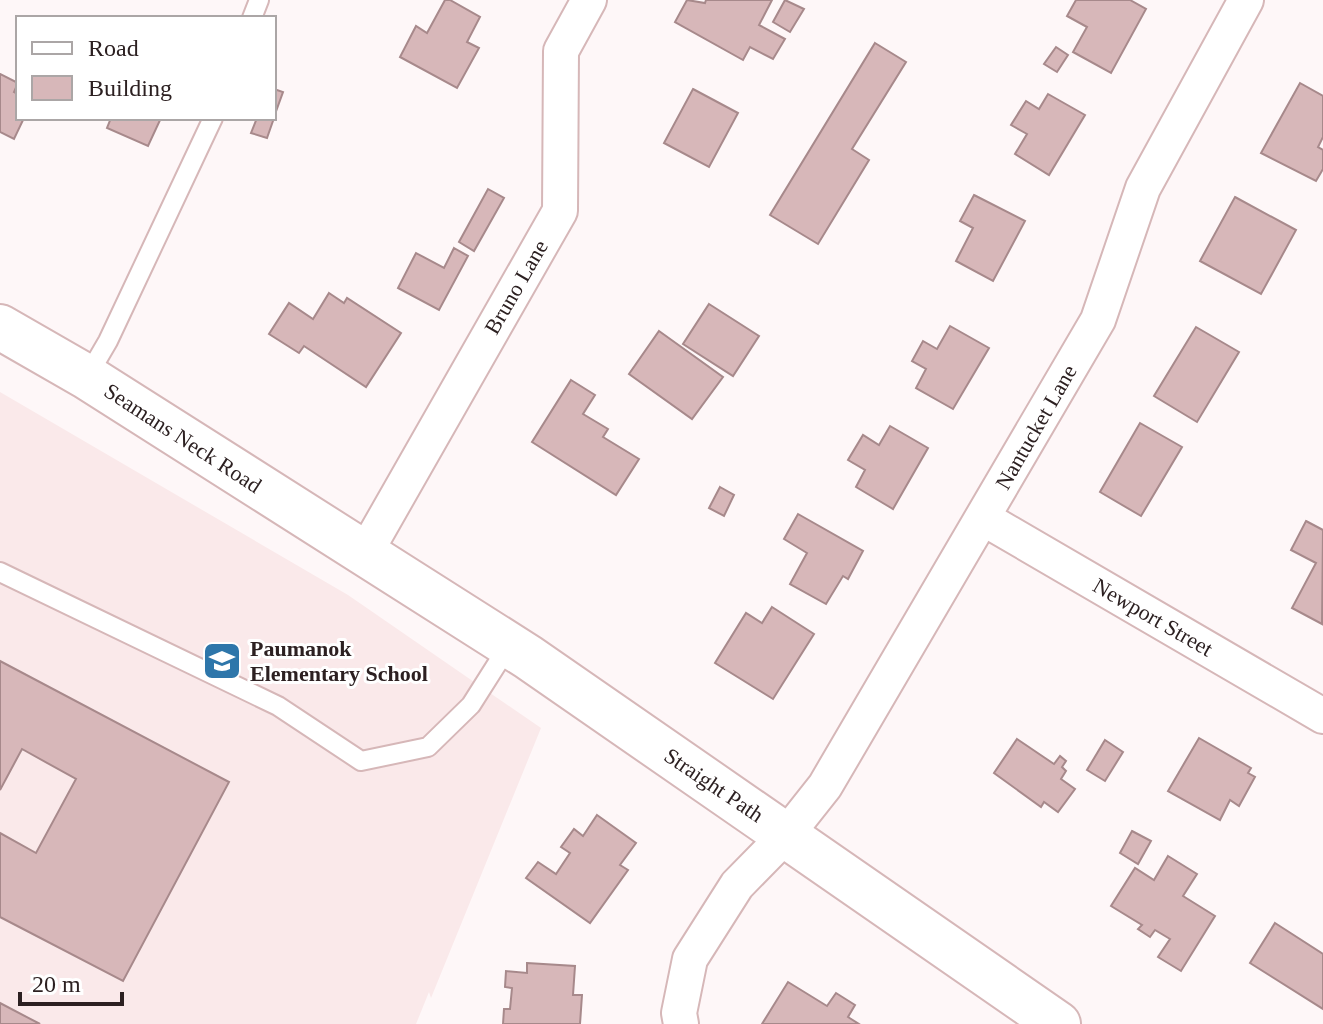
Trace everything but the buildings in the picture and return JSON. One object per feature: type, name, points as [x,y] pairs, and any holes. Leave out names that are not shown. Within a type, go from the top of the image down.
[{"type":"main road","name":"Seamans Neck Road","points":[[0,327],[87,377],[365,553]]},
{"type":"main road","name":"Straight Path","points":[[365,553],[509,645],[1058,1024]]},
{"type":"street","name":"Bruno Lane","points":[[365,553],[560,211],[561,51],[589,0]]},
{"type":"street","name":"Nantucket Lane","points":[[681,1024],[679,1013],[690,959],[737,885],[787,834],[825,786],[1098,320],[1143,188],[1246,0]]},
{"type":"street","name":"Newport Street","points":[[983,518],[1323,716]]},
{"type":"lane","points":[[87,377],[108,341],[212,120]]},
{"type":"lane","points":[[0,572],[278,706],[361,761],[428,747],[471,705],[509,645]]},
{"type":"shaded area","name":"Paumanok Elementary School","points":[[0,392],[348,595],[541,728],[431,998],[429,992],[416,1024],[0,1024]]},
{"type":"place","name":"Paumanok Elementary School","points":[[222,661]]}]
